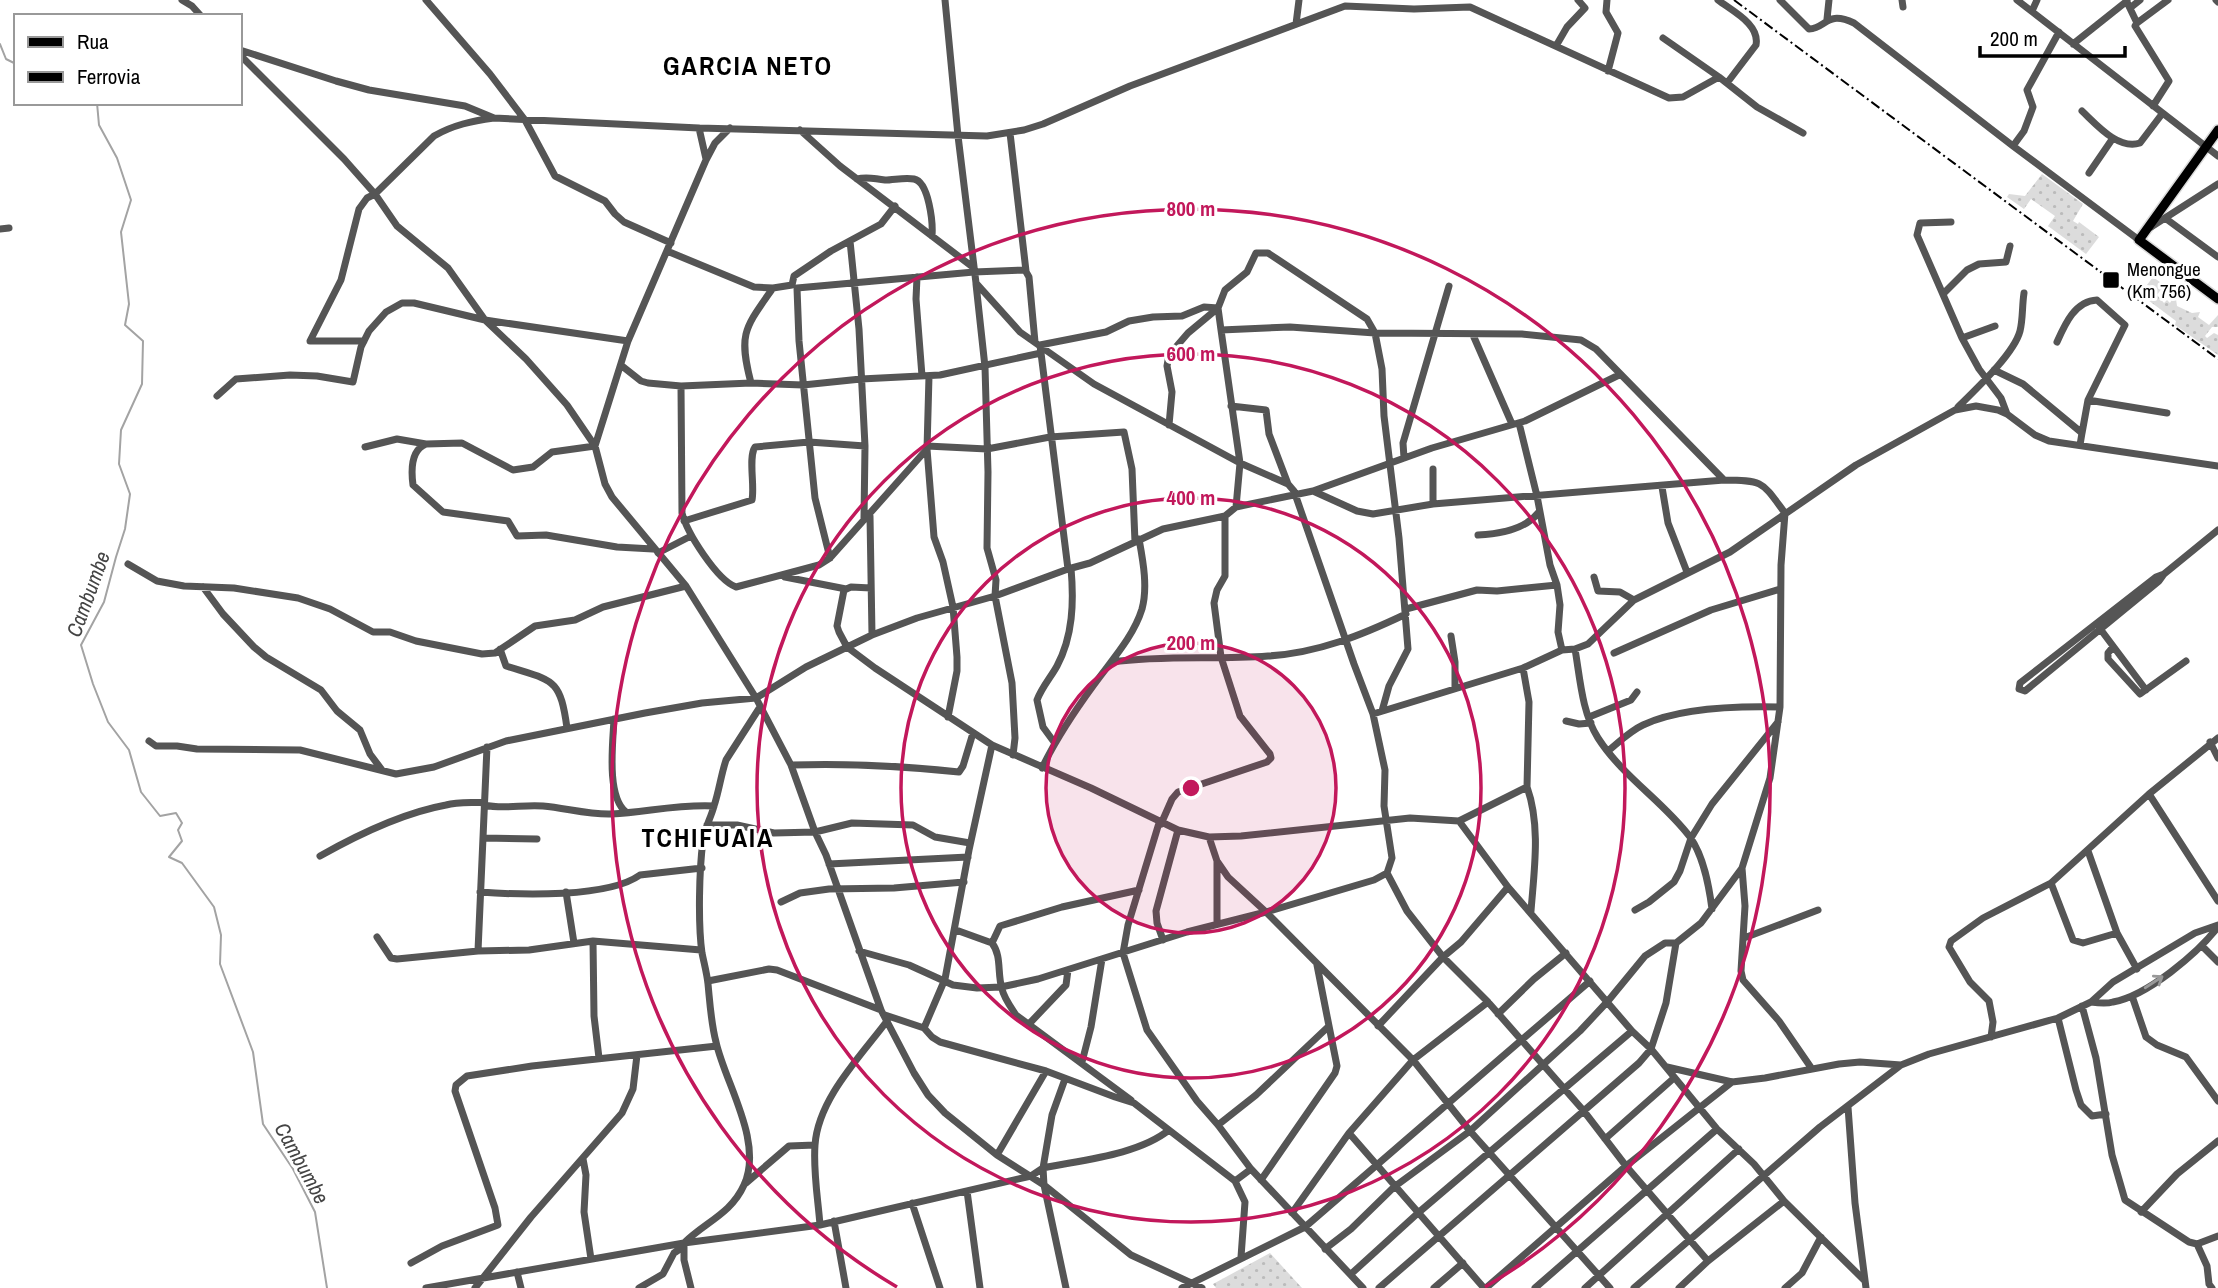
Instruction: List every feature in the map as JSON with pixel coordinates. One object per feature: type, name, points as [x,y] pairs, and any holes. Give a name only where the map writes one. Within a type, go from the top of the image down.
[{"type":"main road","points":[[2218,130],[2139,240],[2218,299]]},
{"type":"street","points":[[182,0],[192,3]]},
{"type":"street","points":[[426,0],[490,74],[525,120],[560,181],[605,201],[624,222],[669,247],[754,287],[854,283],[974,270],[1026,271]]},
{"type":"street","points":[[945,0],[985,367],[987,548],[996,580],[995,596],[1012,683],[1015,738],[1013,755]]},
{"type":"street","points":[[1296,24],[1299,0]]},
{"type":"street","points":[[1556,46],[1567,27],[1585,8],[1578,0]]},
{"type":"street","points":[[1607,0],[1606,12],[1618,33],[1608,71]]},
{"type":"street","points":[[1718,0],[1752,27],[1757,38],[1756,45],[1727,83]]},
{"type":"street","points":[[1780,0],[1809,29],[1815,29],[1827,19],[1854,23],[2139,240]]},
{"type":"street","points":[[1827,19],[1829,0]]},
{"type":"street","points":[[2017,0],[2218,156]]},
{"type":"street","points":[[2032,10],[2037,0]]},
{"type":"street","points":[[2073,44],[2128,3],[2140,0]]},
{"type":"street","points":[[2137,23],[2168,0]]},
{"type":"street","points":[[364,341],[310,341],[341,280],[359,209],[367,198],[375,194],[434,136],[445,129],[467,122],[495,118],[958,136],[1010,133],[1043,124],[1130,86],[1347,3],[1414,9],[1471,4],[1608,71],[1673,99],[1683,97],[1719,77]]},
{"type":"street","points":[[2128,3],[2137,23],[2135,26],[2169,81],[2153,106]]},
{"type":"street","points":[[2013,146],[2029,122],[2033,107],[2027,90],[2059,32]]},
{"type":"street","points":[[1663,38],[1757,107],[1803,133]]},
{"type":"street","points":[[242,54],[336,82],[465,106],[495,118]]},
{"type":"street","points":[[242,55],[344,159],[375,194],[397,226],[448,268],[485,320],[555,390],[595,446],[605,484],[612,497],[686,586],[756,698],[791,765],[884,1015],[928,1095],[945,1113],[997,1155],[1044,1185],[1131,1255],[1202,1288]]},
{"type":"street","points":[[2082,111],[2113,138],[2137,145],[2162,114]]},
{"type":"street","points":[[699,128],[706,160]]},
{"type":"street","points":[[595,446],[628,341],[706,160],[715,143],[731,128]]},
{"type":"street","points":[[799,130],[974,270]]},
{"type":"street","points":[[1010,133],[1072,607],[1069,637],[1056,668],[1037,700],[1043,727],[1054,742]]},
{"type":"street","points":[[2088,173],[2113,138]]},
{"type":"street","points":[[857,179],[869,176],[885,180],[914,179],[919,182],[924,188],[933,222],[932,236]]},
{"type":"street","points":[[2147,229],[2218,184]]},
{"type":"street","points":[[830,558],[815,498],[794,276],[831,251],[881,224],[895,206]]},
{"type":"street","points":[[2165,218],[2218,257]]},
{"type":"street","points":[[1951,222],[1920,223],[1917,232],[1962,338],[1986,379],[2003,401],[2007,414]]},
{"type":"street","points":[[850,241],[865,446],[872,635]]},
{"type":"street","points":[[1944,293],[1967,270],[1979,264],[2006,262],[2010,246]]},
{"type":"street","points":[[1169,425],[1172,401],[1167,366],[1169,355],[1188,333],[1218,307],[1225,290],[1247,272],[1256,253],[1264,251],[1367,319],[1375,333],[1382,369],[1384,416],[1406,612],[1407,652],[1389,686],[1382,710]]},
{"type":"street","points":[[917,277],[916,299],[926,376],[927,447],[934,537],[943,562],[953,607],[957,671],[948,717]]},
{"type":"street","points":[[976,283],[1006,319],[1039,347],[1094,384],[1240,463],[1288,484]]},
{"type":"street","points":[[1404,458],[1403,443],[1449,286]]},
{"type":"street","points":[[751,383],[744,355],[746,333],[774,288]]},
{"type":"street","points":[[1373,714],[1523,668],[1562,650],[1588,644],[1634,600],[1730,552],[1856,465],[1955,410],[1994,370],[2019,334],[2024,293]]},
{"type":"street","points":[[2057,342],[2070,315],[2092,299],[2098,300],[2124,323],[2125,327],[2088,400],[2080,445]]},
{"type":"street","points":[[217,396],[236,379],[290,375],[353,382],[364,341],[379,318],[402,303],[414,303],[485,320],[628,341]]},
{"type":"street","points":[[622,366],[641,381],[681,386],[751,383],[803,385],[926,376],[985,367],[1039,347],[1106,332],[1129,321],[1182,316],[1204,307],[1218,307]]},
{"type":"street","points":[[1218,307],[1240,463],[1236,507]]},
{"type":"street","points":[[1962,338],[1995,326]]},
{"type":"street","points":[[1221,330],[1290,327],[1436,335],[1522,334],[1581,340],[1596,349],[1724,481]]},
{"type":"street","points":[[1472,335],[1515,424],[1537,496],[1557,584],[1560,606],[1558,632],[1562,650]]},
{"type":"street","points":[[1994,370],[2023,384],[2082,433]]},
{"type":"street","points":[[149,741],[156,747],[300,750],[396,774],[434,767],[487,747],[567,728],[702,703],[756,698],[806,667],[872,635],[1090,563],[1163,529],[1225,516],[1236,507],[1313,491],[1390,462],[1515,424],[1619,375]]},
{"type":"street","points":[[681,386],[680,452],[684,521],[691,536],[726,582],[740,587],[819,565],[830,558],[927,447],[987,449],[1050,437],[1124,432],[1132,469],[1137,541],[1144,570],[1143,601],[1139,616],[1112,662],[1054,742],[1042,768]]},
{"type":"street","points":[[2088,400],[2167,413]]},
{"type":"street","points":[[859,951],[909,965],[960,986],[1001,987],[1266,912],[1374,880],[1387,873],[1392,858],[1384,806],[1384,758],[1373,714],[1296,494],[1288,484],[1269,434],[1266,410],[1231,406]]},
{"type":"street","points":[[1955,410],[1976,406],[2007,414],[2039,438],[2218,466]]},
{"type":"street","points":[[365,447],[397,439],[426,444],[462,443],[513,470],[533,467],[552,452],[595,446]]},
{"type":"street","points":[[684,521],[752,500],[752,452],[755,447],[809,442],[865,446]]},
{"type":"street","points":[[426,444],[418,447],[415,453],[413,485],[443,512],[508,521],[517,536],[547,536],[656,551],[691,536]]},
{"type":"street","points":[[1433,469],[1433,504]]},
{"type":"street","points":[[1313,491],[1365,514],[1433,504],[1748,480],[1763,484],[1785,513],[1780,589],[1779,721],[1770,778],[1742,868],[1713,909],[1693,930],[1676,943],[1665,943],[1645,956],[1580,1031],[1470,1131],[1394,1187],[1351,1229],[1325,1249]]},
{"type":"street","points":[[1662,487],[1668,523],[1687,572]]},
{"type":"street","points":[[1478,535],[1506,531],[1534,519],[1539,512]]},
{"type":"street","points":[[1225,516],[1225,576],[1217,590],[1214,603],[1221,657],[1240,716],[1271,758],[1267,762],[1178,792],[1172,799],[1160,823],[1123,953],[1147,1030],[1197,1101],[1251,1169],[1363,1288]]},
{"type":"street","points":[[2098,627],[2025,691],[2019,689],[2020,683],[2159,581],[2218,530]]},
{"type":"street","points":[[128,564],[157,581],[203,587],[234,587],[298,598],[330,609],[373,632],[390,632],[416,641],[482,654],[490,654],[500,649],[535,626],[575,620],[603,607],[686,586]]},
{"type":"street","points":[[781,576],[846,589],[871,587]]},
{"type":"street","points":[[1594,578],[1598,591],[1620,592],[1634,600]]},
{"type":"street","points":[[1112,662],[1270,656],[1346,642],[1406,612],[1477,590],[1497,591],[1557,584]]},
{"type":"street","points":[[203,587],[223,614],[254,647],[321,690],[337,711],[360,730],[370,754],[382,770]]},
{"type":"street","points":[[846,589],[837,626],[847,647],[906,690],[992,745],[1178,830],[1209,837],[1241,836],[1410,818],[1459,821],[1527,787]]},
{"type":"street","points":[[1614,653],[1711,610],[1780,589]]},
{"type":"street","points":[[2098,627],[2146,690],[2186,662]]},
{"type":"street","points":[[1451,636],[1455,688]]},
{"type":"street","points":[[500,649],[506,666],[556,686],[564,705],[567,728]]},
{"type":"street","points":[[1575,649],[1590,720],[1608,751],[1691,838],[1707,881],[1713,909]]},
{"type":"street","points":[[1523,668],[1529,702],[1527,787],[1536,840],[1531,911]]},
{"type":"street","points":[[1566,722],[1579,724],[1590,720],[1631,700],[1637,692]]},
{"type":"street","points":[[745,1184],[748,1166],[746,1134],[717,1046],[701,950],[702,868],[703,842],[726,760],[760,707]]},
{"type":"street","points":[[1608,751],[1643,725],[1663,718],[1741,707],[1780,707]]},
{"type":"street","points":[[614,719],[612,762],[615,790],[617,800],[626,812]]},
{"type":"street","points":[[1635,910],[1674,882],[1691,838],[1712,804],[1779,721]]},
{"type":"street","points":[[791,765],[882,766],[959,772],[973,733]]},
{"type":"street","points":[[1991,1037],[1993,1022],[1989,1001],[1970,982],[1954,957],[1949,947],[1951,941],[1983,918],[2051,883],[2149,794],[2214,740],[2218,758]]},
{"type":"street","points":[[924,1028],[945,979],[970,843],[992,745]]},
{"type":"street","points":[[478,951],[487,747]]},
{"type":"street","points":[[2149,794],[2218,901]]},
{"type":"street","points":[[320,856],[358,835],[445,805],[484,803],[504,808],[541,805],[581,813],[610,814],[661,807],[714,806]]},
{"type":"street","points":[[1459,821],[1508,887],[1632,1031],[1651,1049],[1697,1107],[1866,1284]]},
{"type":"street","points":[[708,825],[737,825],[774,833],[815,832],[852,823],[913,825],[935,837],[970,843]]},
{"type":"street","points":[[1163,940],[1156,911],[1178,830]]},
{"type":"street","points":[[1209,837],[1217,861],[1217,924]]},
{"type":"street","points":[[483,838],[537,839]]},
{"type":"street","points":[[2088,851],[2117,933],[2137,969]]},
{"type":"street","points":[[829,864],[968,857]]},
{"type":"street","points":[[1217,861],[1242,892],[1266,912],[1413,1060],[1470,1131],[1610,1288]]},
{"type":"street","points":[[480,892],[521,895],[607,889],[640,875],[702,868]]},
{"type":"street","points":[[1742,868],[1743,980],[1779,1021],[1812,1069]]},
{"type":"street","points":[[1387,873],[1407,911],[1443,957],[1522,1040],[1708,1261]]},
{"type":"street","points":[[781,902],[800,893],[964,882]]},
{"type":"street","points":[[2051,883],[2073,940],[2083,943],[2117,933]]},
{"type":"street","points":[[1378,1026],[1443,957],[1461,943],[1508,887]]},
{"type":"street","points":[[1139,890],[1062,907],[1000,926],[992,943],[999,960],[1001,987],[1011,1009],[1028,1025],[1082,1062],[1235,1181],[1244,1202],[1241,1257]]},
{"type":"street","points":[[566,892],[574,943]]},
{"type":"street","points":[[1744,938],[1818,910]]},
{"type":"street","points":[[2091,1002],[2110,1003],[2132,996],[2178,967],[2203,947],[2218,926]]},
{"type":"street","points":[[1634,1288],[1820,1128],[1900,1065],[2058,1018],[2091,1002],[2113,982],[2195,933],[2218,926]]},
{"type":"street","points":[[956,930],[992,943]]},
{"type":"street","points":[[377,937],[391,958],[397,959],[478,951],[529,950],[593,941],[701,950]]},
{"type":"street","points":[[593,941],[594,1016],[599,1058]]},
{"type":"street","points":[[1379,1288],[1640,1063],[1651,1049],[1670,990],[1676,943]]},
{"type":"street","points":[[2203,947],[2218,962]]},
{"type":"street","points":[[1498,1014],[1566,953]]},
{"type":"street","points":[[1082,1062],[1091,1027],[1102,959]]},
{"type":"street","points":[[1261,1180],[1335,1073],[1336,1066],[1317,964]]},
{"type":"street","points":[[708,981],[769,969],[777,970],[884,1015],[924,1028],[932,1037],[947,1044],[1046,1070],[1134,1103]]},
{"type":"street","points":[[1028,1025],[1066,985],[1068,970]]},
{"type":"street","points":[[1182,1288],[1305,1227],[1590,981]]},
{"type":"street","points":[[2132,996],[2150,1042],[2186,1057],[2218,1101]]},
{"type":"street","points":[[1292,1213],[1349,1133],[1413,1060],[1488,1002]]},
{"type":"street","points":[[2082,1006],[2096,1058],[2112,1155],[2122,1195],[2131,1206],[2189,1242],[2197,1244],[2218,1236]]},
{"type":"street","points":[[820,1225],[815,1145],[819,1120],[830,1098],[884,1015]]},
{"type":"street","points":[[2058,1018],[2081,1105],[2092,1116],[2106,1114]]},
{"type":"street","points":[[1218,1125],[1256,1095],[1329,1026]]},
{"type":"street","points":[[1351,1274],[1418,1213],[1632,1031]]},
{"type":"street","points":[[411,1263],[442,1246],[498,1225],[495,1208],[455,1091],[461,1080],[467,1076],[532,1066],[717,1046]]},
{"type":"street","points":[[475,1288],[531,1217],[622,1113],[631,1097],[637,1055]]},
{"type":"street","points":[[1666,1067],[1732,1082],[1860,1062],[1900,1065]]},
{"type":"street","points":[[997,1155],[1046,1070]]},
{"type":"street","points":[[1605,1139],[1674,1078]]},
{"type":"street","points":[[1065,1079],[1052,1115],[1043,1168],[1044,1185],[1066,1288]]},
{"type":"street","points":[[1349,1133],[1485,1288],[1626,1166],[1697,1107],[1732,1082]]},
{"type":"street","points":[[1847,1107],[1866,1284]]},
{"type":"street","points":[[1535,1288],[1717,1129]]},
{"type":"street","points":[[426,1288],[591,1259],[820,1225],[1031,1176],[1043,1168],[1154,1141],[1169,1130]]},
{"type":"street","points":[[2141,1212],[2177,1174],[2218,1141]]},
{"type":"street","points":[[639,1288],[663,1274],[674,1253],[697,1231],[723,1214],[745,1184],[789,1146],[815,1145]]},
{"type":"street","points":[[1585,1288],[1739,1149]]},
{"type":"street","points":[[583,1159],[586,1175],[584,1212],[591,1259]]},
{"type":"street","points":[[1235,1181],[1251,1169]]},
{"type":"street","points":[[967,1191],[981,1288]]},
{"type":"street","points":[[1679,1288],[1784,1200]]},
{"type":"street","points":[[912,1203],[940,1288]]},
{"type":"street","points":[[834,1221],[846,1288]]},
{"type":"street","points":[[1785,1288],[1802,1273],[1821,1237]]},
{"type":"street","points":[[2197,1244],[2207,1266],[2209,1286],[2212,1288]]},
{"type":"street","points":[[684,1245],[684,1260],[691,1288]]},
{"type":"street","points":[[1434,1288],[1462,1263]]},
{"type":"street","points":[[517,1272],[521,1288]]},
{"type":"shaded area","points":[[2042,174],[2083,204],[2073,221],[2078,224],[2079,222],[2099,237],[2086,254],[2048,226],[2055,216],[2031,199],[2024,209],[2007,197],[2009,194],[2025,196]]},
{"type":"shaded area","points":[[2153,277],[2164,285],[2157,295],[2164,303],[2167,300],[2170,303],[2173,298],[2163,290],[2166,287],[2180,296],[2176,299],[2177,306],[2192,313],[2200,312],[2198,317],[2209,325],[2218,315],[2218,327],[2212,327],[2205,336],[2207,338],[2214,333],[2218,335],[2218,355],[2175,325],[2176,321],[2140,294]]},
{"type":"shaded area","points":[[1270,1253],[1302,1288],[1216,1288],[1213,1284]]},
{"type":"waterway","name":"Cambumbe","points":[[0,44],[6,59],[14,63]]},
{"type":"waterway","name":"Cambumbe","points":[[97,105],[99,125],[117,158],[131,200],[121,232],[129,304],[125,325],[143,341],[142,384],[121,430],[119,464],[130,494],[125,529],[104,602],[81,645],[108,722],[129,750],[141,792],[160,816],[176,813],[182,823],[178,830],[182,841],[169,857],[182,863],[214,907],[221,935],[220,964],[253,1052],[263,1124],[293,1169],[315,1212],[327,1288]]},
{"type":"railway","points":[[1734,0],[2218,359]]},
{"type":"place","name":"Menongue (Km 756)","points":[[2111,280]]},
{"type":"district","name":"GARCIA NETO","points":[[748,65]]},
{"type":"district","name":"TCHIFUAIA","points":[[708,837]]}]
